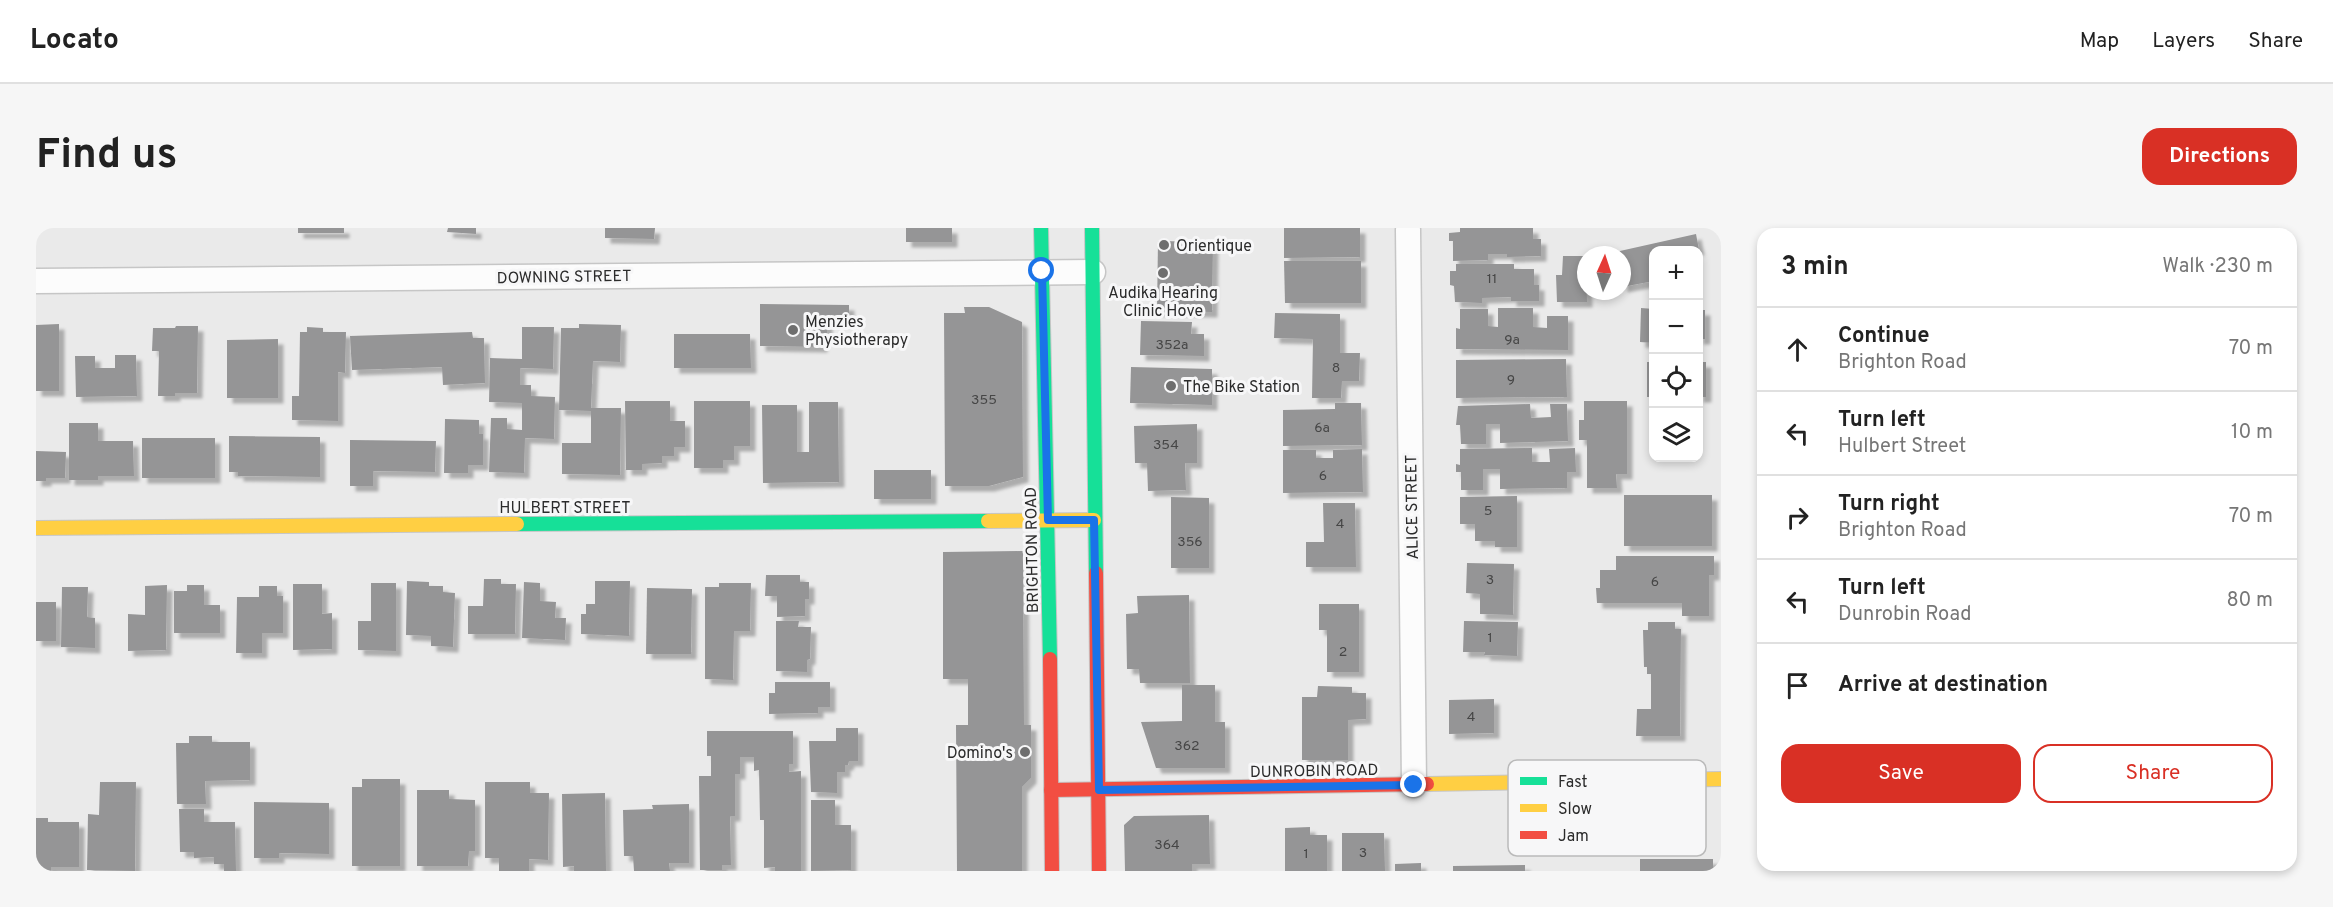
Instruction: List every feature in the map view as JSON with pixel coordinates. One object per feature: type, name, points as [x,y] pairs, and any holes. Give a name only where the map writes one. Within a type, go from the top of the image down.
[{"type":"street","name":"BRIGHTON ROAD","points":[[1041,228],[1048,520],[1052,871]]},
{"type":"street","points":[[1092,228],[1099,871]]},
{"type":"street","name":"ALICE STREET","points":[[1408,230],[1414,785]]},
{"type":"street","name":"DOWNING STREET","points":[[36,281],[1093,272]]},
{"type":"street","name":"HULBERT STREET","points":[[36,528],[1094,520]]},
{"type":"street","name":"DUNROBIN ROAD","points":[[1706,779],[1721,779]]},
{"type":"street","name":"DUNROBIN ROAD","points":[[1051,790],[1508,783]]},
{"type":"building","points":[[298,228],[344,228],[344,233],[298,233]]},
{"type":"building","points":[[448,228],[476,228],[476,234],[447,232]]},
{"type":"building","points":[[605,228],[655,228],[654,239],[605,238]]},
{"type":"building","points":[[906,228],[952,228],[952,242],[906,242]]},
{"type":"building","points":[[1284,228],[1360,228],[1360,257],[1284,258]]},
{"type":"building","points":[[1460,228],[1533,228],[1533,239],[1541,239],[1541,256],[1507,257],[1507,254],[1488,254],[1488,260],[1453,261],[1453,241],[1449,241],[1449,233],[1460,232]]},
{"type":"building","points":[[1696,234],[1698,246],[1649,246],[1649,282],[1631,285],[1631,249]]},
{"type":"building","points":[[1158,241],[1213,242],[1212,312],[1157,311]]},
{"type":"building","points":[[1563,256],[1577,256],[1577,300],[1587,300],[1587,302],[1557,302],[1556,275],[1562,275]]},
{"type":"building","points":[[1284,261],[1361,261],[1361,303],[1285,303]]},
{"type":"building","points":[[1456,264],[1514,264],[1514,269],[1534,269],[1534,285],[1539,285],[1539,301],[1511,301],[1511,297],[1482,298],[1482,303],[1455,302],[1454,286],[1450,285],[1450,271],[1456,271]]},
{"type":"building","name":"Menzies Physiotherapy","points":[[760,304],[849,305],[849,322],[827,322],[827,337],[822,338],[822,347],[760,346]]},
{"type":"building","points":[[964,307],[989,307],[1022,322],[1023,477],[989,486],[945,486],[944,313],[965,313]]},
{"type":"building","points":[[1498,308],[1533,308],[1533,327],[1547,328],[1547,316],[1568,316],[1568,350],[1456,349],[1456,328],[1460,329],[1460,309],[1488,309],[1488,326],[1498,327]]},
{"type":"building","points":[[1641,308],[1649,309],[1649,343],[1640,342]]},
{"type":"building","points":[[1703,310],[1705,310],[1705,339],[1703,339]]},
{"type":"building","points":[[1275,313],[1340,314],[1340,353],[1360,353],[1359,381],[1342,381],[1341,398],[1312,398],[1313,339],[1274,338]]},
{"type":"building","points":[[1141,321],[1192,322],[1191,334],[1204,334],[1204,356],[1140,355]]},
{"type":"building","points":[[59,324],[59,391],[36,391],[36,325]]},
{"type":"building","points":[[579,324],[621,325],[620,362],[593,361],[591,408],[621,408],[620,475],[562,474],[562,443],[591,443],[591,411],[559,410],[561,328],[579,328]]},
{"type":"building","points":[[176,326],[198,326],[197,393],[158,396],[159,351],[152,351],[153,328],[175,328]]},
{"type":"building","points":[[307,327],[323,328],[323,332],[346,332],[345,373],[338,372],[338,421],[292,420],[292,396],[299,396],[300,332],[307,332]]},
{"type":"building","points":[[522,327],[554,327],[553,369],[520,368],[520,385],[531,385],[531,396],[555,397],[554,439],[525,438],[524,473],[489,472],[491,418],[507,418],[507,429],[522,430],[522,403],[489,402],[490,358],[522,359]]},
{"type":"building","points":[[472,332],[473,338],[484,338],[485,383],[443,385],[442,367],[352,370],[350,336]]},
{"type":"building","points":[[674,334],[750,334],[751,368],[674,368]]},
{"type":"building","points":[[278,339],[278,398],[227,398],[227,340]]},
{"type":"building","points":[[115,355],[136,355],[137,396],[76,397],[75,356],[95,356],[95,368],[115,368]]},
{"type":"building","points":[[1566,359],[1567,397],[1456,398],[1456,360]]},
{"type":"building","points":[[1647,362],[1649,362],[1649,397],[1647,397]]},
{"type":"building","points":[[1703,362],[1706,362],[1706,397],[1703,397]]},
{"type":"building","name":"The Bike Station","points":[[1131,367],[1212,369],[1212,405],[1130,403]]},
{"type":"building","points":[[625,401],[670,401],[670,421],[685,421],[685,447],[674,447],[674,456],[662,456],[662,463],[642,464],[642,470],[626,470]]},
{"type":"building","points":[[694,401],[750,401],[750,446],[734,446],[734,460],[723,460],[723,468],[694,468]]},
{"type":"building","points":[[1584,401],[1627,401],[1627,474],[1616,474],[1617,488],[1587,488],[1587,440],[1579,440],[1579,420],[1584,420]]},
{"type":"building","points":[[809,402],[838,402],[839,482],[763,483],[762,405],[797,405],[797,452],[809,452]]},
{"type":"building","points":[[1335,403],[1361,403],[1362,445],[1283,446],[1283,410],[1335,409]]},
{"type":"building","points":[[1530,404],[1531,418],[1551,417],[1550,404],[1567,404],[1568,441],[1500,443],[1500,424],[1486,424],[1486,444],[1461,444],[1460,425],[1456,425],[1458,406]]},
{"type":"building","points":[[445,419],[479,420],[479,434],[483,434],[483,465],[468,465],[468,473],[444,473]]},
{"type":"building","points":[[69,423],[98,423],[98,441],[133,441],[134,476],[98,476],[98,480],[69,480]]},
{"type":"building","points":[[1197,424],[1197,463],[1185,463],[1186,490],[1148,491],[1147,463],[1135,463],[1134,426]]},
{"type":"building","points":[[229,436],[320,437],[320,477],[238,476],[238,472],[229,472]]},
{"type":"building","points":[[142,438],[215,438],[215,478],[142,478]]},
{"type":"building","points":[[350,440],[436,441],[435,472],[373,471],[373,486],[350,486]]},
{"type":"building","points":[[1532,448],[1532,462],[1550,462],[1549,449],[1575,448],[1576,472],[1567,472],[1567,488],[1500,489],[1500,469],[1483,469],[1483,490],[1461,490],[1461,472],[1456,472],[1456,464],[1460,465],[1460,449]]},
{"type":"building","points":[[1362,449],[1363,492],[1283,493],[1283,450],[1316,450],[1316,458],[1333,458],[1333,450]]},
{"type":"building","points":[[36,451],[66,452],[65,478],[46,478],[46,481],[36,481]]},
{"type":"building","points":[[874,470],[931,470],[931,499],[874,499]]},
{"type":"building","points":[[1624,495],[1712,495],[1712,546],[1624,546]]},
{"type":"building","points":[[1517,496],[1517,547],[1495,547],[1495,541],[1475,541],[1475,524],[1460,524],[1460,497]]},
{"type":"building","points":[[1171,497],[1209,498],[1209,568],[1171,568]]},
{"type":"building","points":[[1323,503],[1355,503],[1356,567],[1306,567],[1306,542],[1324,542]]},
{"type":"building","points":[[1023,551],[1024,725],[1031,725],[1031,778],[1022,787],[1022,871],[957,871],[956,725],[968,725],[968,679],[943,679],[943,552]]},
{"type":"building","points":[[1616,556],[1714,556],[1714,575],[1709,575],[1709,616],[1682,616],[1682,603],[1597,603],[1596,588],[1600,588],[1600,570],[1616,570]]},
{"type":"building","points":[[1467,563],[1514,564],[1513,615],[1480,614],[1480,594],[1466,593]]},
{"type":"building","points":[[766,575],[800,575],[800,582],[809,582],[809,599],[805,599],[805,616],[777,617],[777,596],[765,596]]},
{"type":"building","points":[[484,579],[501,579],[501,584],[516,584],[515,634],[468,634],[468,606],[483,606]]},
{"type":"building","points":[[407,581],[429,582],[429,586],[443,586],[443,592],[455,593],[453,647],[431,646],[431,636],[406,635]]},
{"type":"building","points":[[595,581],[630,581],[629,636],[581,634],[581,614],[586,614],[586,604],[595,604]]},
{"type":"building","points":[[524,582],[540,583],[540,601],[556,602],[555,618],[566,618],[565,640],[522,638]]},
{"type":"building","points":[[371,583],[396,583],[396,651],[358,650],[358,621],[371,621]]},
{"type":"building","points":[[719,583],[751,583],[750,631],[734,631],[733,680],[705,679],[705,587],[719,587]]},
{"type":"building","points":[[293,584],[322,584],[322,614],[332,613],[332,649],[293,650]]},
{"type":"building","points":[[167,585],[166,650],[128,651],[128,614],[145,615],[145,586]]},
{"type":"building","points":[[187,585],[204,585],[204,605],[220,605],[220,633],[174,633],[174,591],[187,591]]},
{"type":"building","points":[[259,586],[277,586],[277,596],[283,596],[283,633],[262,633],[262,653],[236,653],[237,597],[259,597]]},
{"type":"building","points":[[62,587],[88,587],[87,617],[95,618],[95,648],[61,647]]},
{"type":"building","points":[[647,588],[692,589],[691,654],[646,654]]},
{"type":"building","points":[[1189,595],[1190,683],[1140,683],[1139,669],[1127,669],[1126,614],[1138,613],[1137,596]]},
{"type":"building","points":[[36,602],[56,602],[56,641],[36,641]]},
{"type":"building","points":[[1319,604],[1359,604],[1359,672],[1327,672],[1327,630],[1319,630]]},
{"type":"building","points":[[776,621],[799,621],[798,627],[811,627],[810,659],[807,660],[807,672],[776,671]]},
{"type":"building","points":[[1464,621],[1518,622],[1517,656],[1463,652]]},
{"type":"building","points":[[1648,622],[1675,622],[1675,629],[1681,629],[1680,736],[1636,736],[1637,709],[1651,709],[1651,674],[1647,674],[1647,667],[1644,667],[1643,630],[1648,630]]},
{"type":"building","points":[[775,682],[830,682],[830,707],[818,707],[818,713],[769,714],[769,693],[775,693]]},
{"type":"building","points":[[1182,685],[1215,685],[1215,722],[1225,722],[1225,768],[1156,768],[1141,722],[1182,721]]},
{"type":"building","points":[[1318,686],[1352,687],[1352,693],[1366,693],[1366,719],[1348,720],[1348,760],[1302,760],[1302,697],[1317,697]]},
{"type":"building","points":[[1494,699],[1494,733],[1449,734],[1449,700]]},
{"type":"building","points":[[836,728],[858,728],[858,761],[849,761],[848,765],[845,765],[845,772],[837,772],[837,793],[811,792],[809,741],[836,741]]},
{"type":"building","points":[[707,731],[793,731],[793,764],[789,764],[789,772],[801,771],[801,871],[775,871],[775,867],[764,868],[764,820],[760,820],[759,770],[754,771],[754,757],[740,757],[740,774],[735,774],[735,816],[730,816],[731,865],[722,865],[722,870],[700,870],[699,776],[711,776],[711,756],[707,756]]},
{"type":"building","points":[[189,736],[212,736],[212,742],[250,742],[250,780],[205,781],[206,804],[177,804],[176,743],[189,743]]},
{"type":"building","points":[[362,779],[400,779],[400,866],[352,866],[352,787],[362,787]]},
{"type":"building","points":[[100,782],[136,782],[135,871],[87,870],[88,814],[99,815]]},
{"type":"building","points":[[485,782],[530,782],[530,793],[549,793],[548,860],[529,859],[529,871],[499,871],[499,858],[485,858]]},
{"type":"building","points":[[417,790],[449,790],[449,799],[475,800],[475,851],[469,851],[468,866],[417,866]]},
{"type":"building","points":[[605,793],[606,871],[574,871],[574,866],[563,867],[562,794]]},
{"type":"building","points":[[811,800],[835,800],[835,825],[851,825],[851,870],[811,871]]},
{"type":"building","points":[[254,802],[329,803],[329,854],[279,853],[279,858],[254,858]]},
{"type":"building","points":[[689,804],[689,863],[669,863],[670,871],[634,871],[633,856],[624,856],[623,810],[653,809],[652,805]]},
{"type":"building","points":[[179,809],[204,809],[204,822],[235,822],[236,871],[224,871],[224,864],[214,864],[214,857],[194,858],[194,852],[180,852]]},
{"type":"building","points":[[1209,815],[1210,864],[1192,864],[1192,871],[1125,871],[1124,825],[1134,816]]},
{"type":"building","points":[[36,818],[48,818],[48,822],[79,822],[79,867],[51,867],[51,871],[36,871]]},
{"type":"building","points":[[1310,827],[1310,835],[1327,835],[1327,871],[1285,871],[1285,828]]},
{"type":"building","points":[[1342,833],[1384,833],[1385,871],[1342,871]]},
{"type":"building","points":[[1640,859],[1713,859],[1713,871],[1640,871]]},
{"type":"building","points":[[1421,863],[1421,871],[1395,871],[1395,864]]},
{"type":"building","points":[[1525,865],[1525,871],[1453,871],[1453,866]]},
{"type":"traffic: fast","points":[[1041,228],[1050,659]]},
{"type":"traffic: fast","points":[[1092,228],[1096,573]]},
{"type":"traffic: fast","points":[[517,524],[988,521]]},
{"type":"traffic: slow","points":[[988,521],[1094,520]]},
{"type":"traffic: slow","points":[[36,528],[517,524]]},
{"type":"traffic: slow","points":[[1706,779],[1721,779]]},
{"type":"traffic: slow","points":[[1427,784],[1508,783]]},
{"type":"traffic: jam","points":[[1096,573],[1099,871]]},
{"type":"traffic: jam","points":[[1050,659],[1052,871]]},
{"type":"traffic: jam","points":[[1051,790],[1427,784]]},
{"type":"place","name":"Orientique","points":[[1164,245]]},
{"type":"place","name":"Audika Hearing Clinic Hove","points":[[1163,273]]},
{"type":"place","name":"Menzies Physiotherapy","points":[[793,330]]},
{"type":"place","name":"The Bike Station","points":[[1171,386]]},
{"type":"place","name":"Domino's","points":[[1025,752]]},
{"type":"route","points":[[1042,271],[1048,520],[1094,520],[1099,790],[1414,785]]}]
